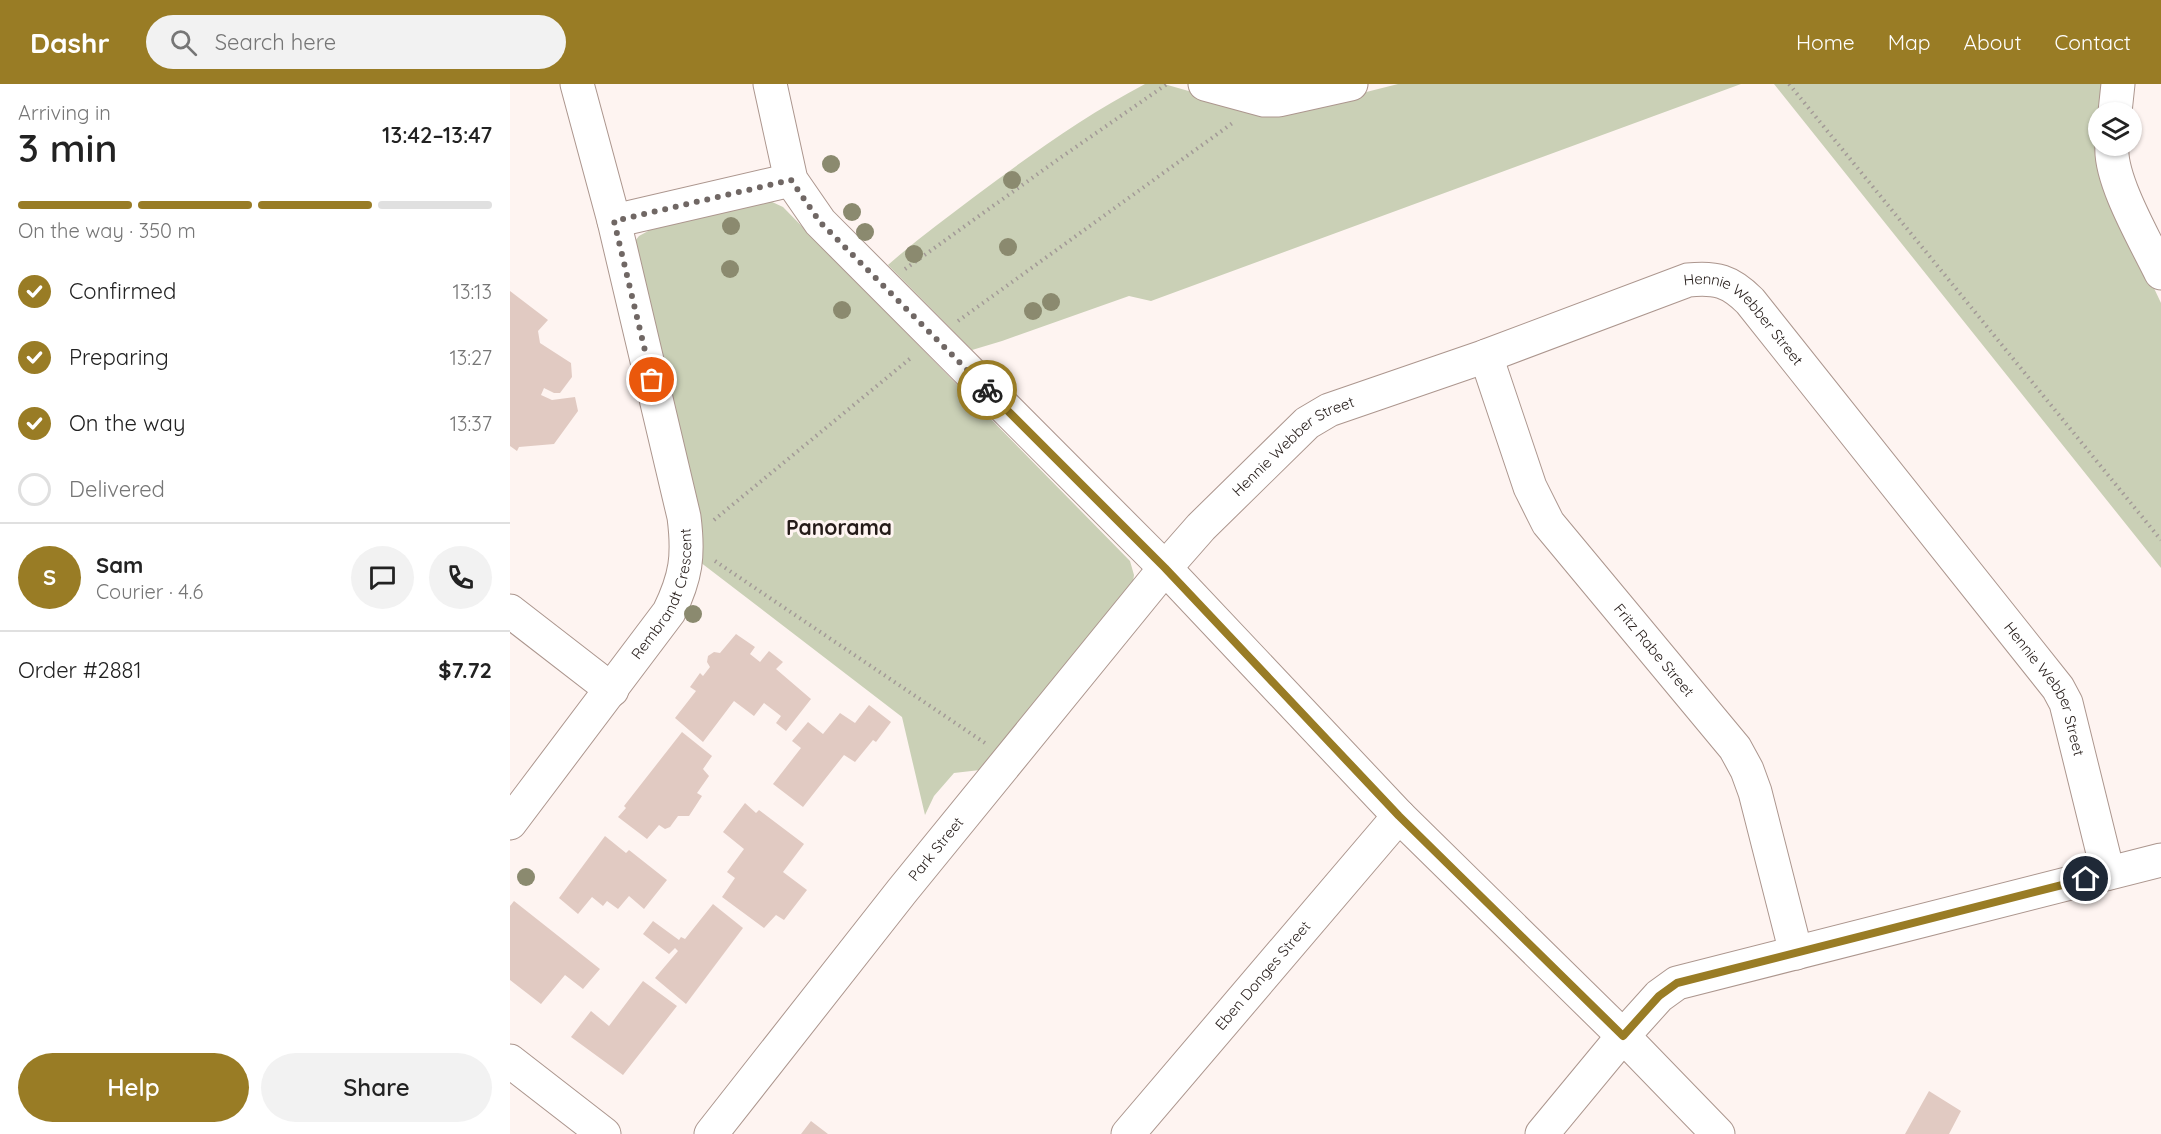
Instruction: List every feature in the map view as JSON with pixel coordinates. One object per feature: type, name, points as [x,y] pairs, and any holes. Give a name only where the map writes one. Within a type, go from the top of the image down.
[{"type":"street","name":"Rembrandt Crescent","points":[[510,823],[669,612],[681,588],[686,569],[688,542],[684,517],[614,221],[578,84]]},
{"type":"street","points":[[770,84],[791,180],[820,222],[1165,568],[1399,816],[1623,1036],[1718,1134]]},
{"type":"street","points":[[1205,84],[1264,100],[1295,99],[1351,84]]},
{"type":"street","points":[[2116,102],[2118,84]]},
{"type":"street","points":[[2112,156],[2118,181],[2161,273]]},
{"type":"street","points":[[614,221],[791,180]]},
{"type":"street","name":"Hennie Webber Street","points":[[1165,568],[1202,527],[1307,423],[1329,410],[1486,356],[1688,280],[1706,278],[1722,281],[1737,289],[1750,302],[2058,688],[2066,703],[2108,873]]},
{"type":"street","name":"Fritz Rabe Street","points":[[1486,356],[1530,487],[1548,523],[1735,748],[1747,770],[1755,792],[1796,953]]},
{"type":"street","name":"Park Street","points":[[711,1134],[902,891],[1165,568]]},
{"type":"street","points":[[510,610],[612,690]]},
{"type":"street","name":"Eben Donges Street","points":[[1128,1134],[1399,816]]},
{"type":"street","points":[[1542,1134],[1623,1036],[1659,996],[1677,983],[2161,860]]},
{"type":"street","points":[[510,1061],[570,1124],[604,1134]]},
{"type":"path","points":[[883,285],[1167,84]]},
{"type":"path","points":[[1789,84],[2161,540]]},
{"type":"path","points":[[1009,760],[688,542],[935,338],[1264,100]]},
{"type":"green space","points":[[1145,84],[1164,84],[1266,113],[1287,112],[1398,84],[1741,84],[1151,301],[1129,296],[972,350],[888,265],[941,222],[1036,152],[1100,109]]},
{"type":"green space","points":[[1774,84],[2105,84],[2103,102],[2088,102],[2088,156],[2098,156],[2110,195],[2161,303],[2161,568]]},
{"type":"green space","points":[[770,201],[783,207],[1130,561],[1134,575],[1133,582],[980,770],[954,773],[934,796],[925,815],[902,717],[700,562],[635,241],[650,230]]},
{"type":"building","points":[[510,291],[548,320],[538,331],[540,343],[571,363],[572,377],[560,393],[544,388],[541,395],[552,400],[575,397],[578,411],[554,444],[519,447],[517,451],[510,446]]},
{"type":"building","points":[[736,634],[755,647],[750,654],[760,662],[769,651],[783,662],[776,669],[811,699],[786,731],[776,723],[781,716],[764,703],[754,716],[734,701],[703,742],[675,718],[696,691],[690,687],[700,673],[703,676],[710,667],[707,662],[708,656],[714,652],[720,653]]},
{"type":"building","points":[[869,705],[891,722],[876,742],[873,740],[855,762],[844,755],[803,807],[773,784],[801,748],[792,741],[808,722],[823,734],[840,713],[855,723]]},
{"type":"building","points":[[682,732],[712,756],[703,769],[709,776],[697,793],[702,796],[689,816],[678,816],[670,827],[665,829],[659,825],[647,839],[618,817],[626,808],[624,806]]},
{"type":"building","points":[[745,803],[756,813],[759,810],[804,844],[783,872],[807,890],[784,920],[776,915],[764,928],[722,897],[735,878],[727,872],[744,849],[723,832]]},
{"type":"building","points":[[605,836],[626,853],[629,850],[667,880],[644,909],[629,896],[618,909],[607,901],[603,906],[592,897],[578,914],[559,898]]},
{"type":"building","points":[[514,901],[600,969],[583,989],[565,975],[541,1004],[510,980],[510,906]]},
{"type":"building","points":[[713,904],[743,928],[686,1004],[655,978],[678,951],[675,948],[669,954],[643,934],[653,921],[679,940],[681,937],[685,939]]},
{"type":"building","points":[[643,981],[677,1006],[623,1075],[571,1037],[591,1011],[609,1026]]},
{"type":"building","points":[[1929,1091],[1961,1111],[1949,1134],[1905,1134]]},
{"type":"building","points":[[811,1121],[828,1134],[801,1134]]},
{"type":"way so far","points":[[652,380],[614,221],[791,180],[820,222],[987,390]]},
{"type":"district","name":"Panorama","points":[[839,528]]},
{"type":"route","points":[[987,390],[1165,568],[1399,816],[1623,1036],[1659,996],[1677,983],[2086,879]]}]
